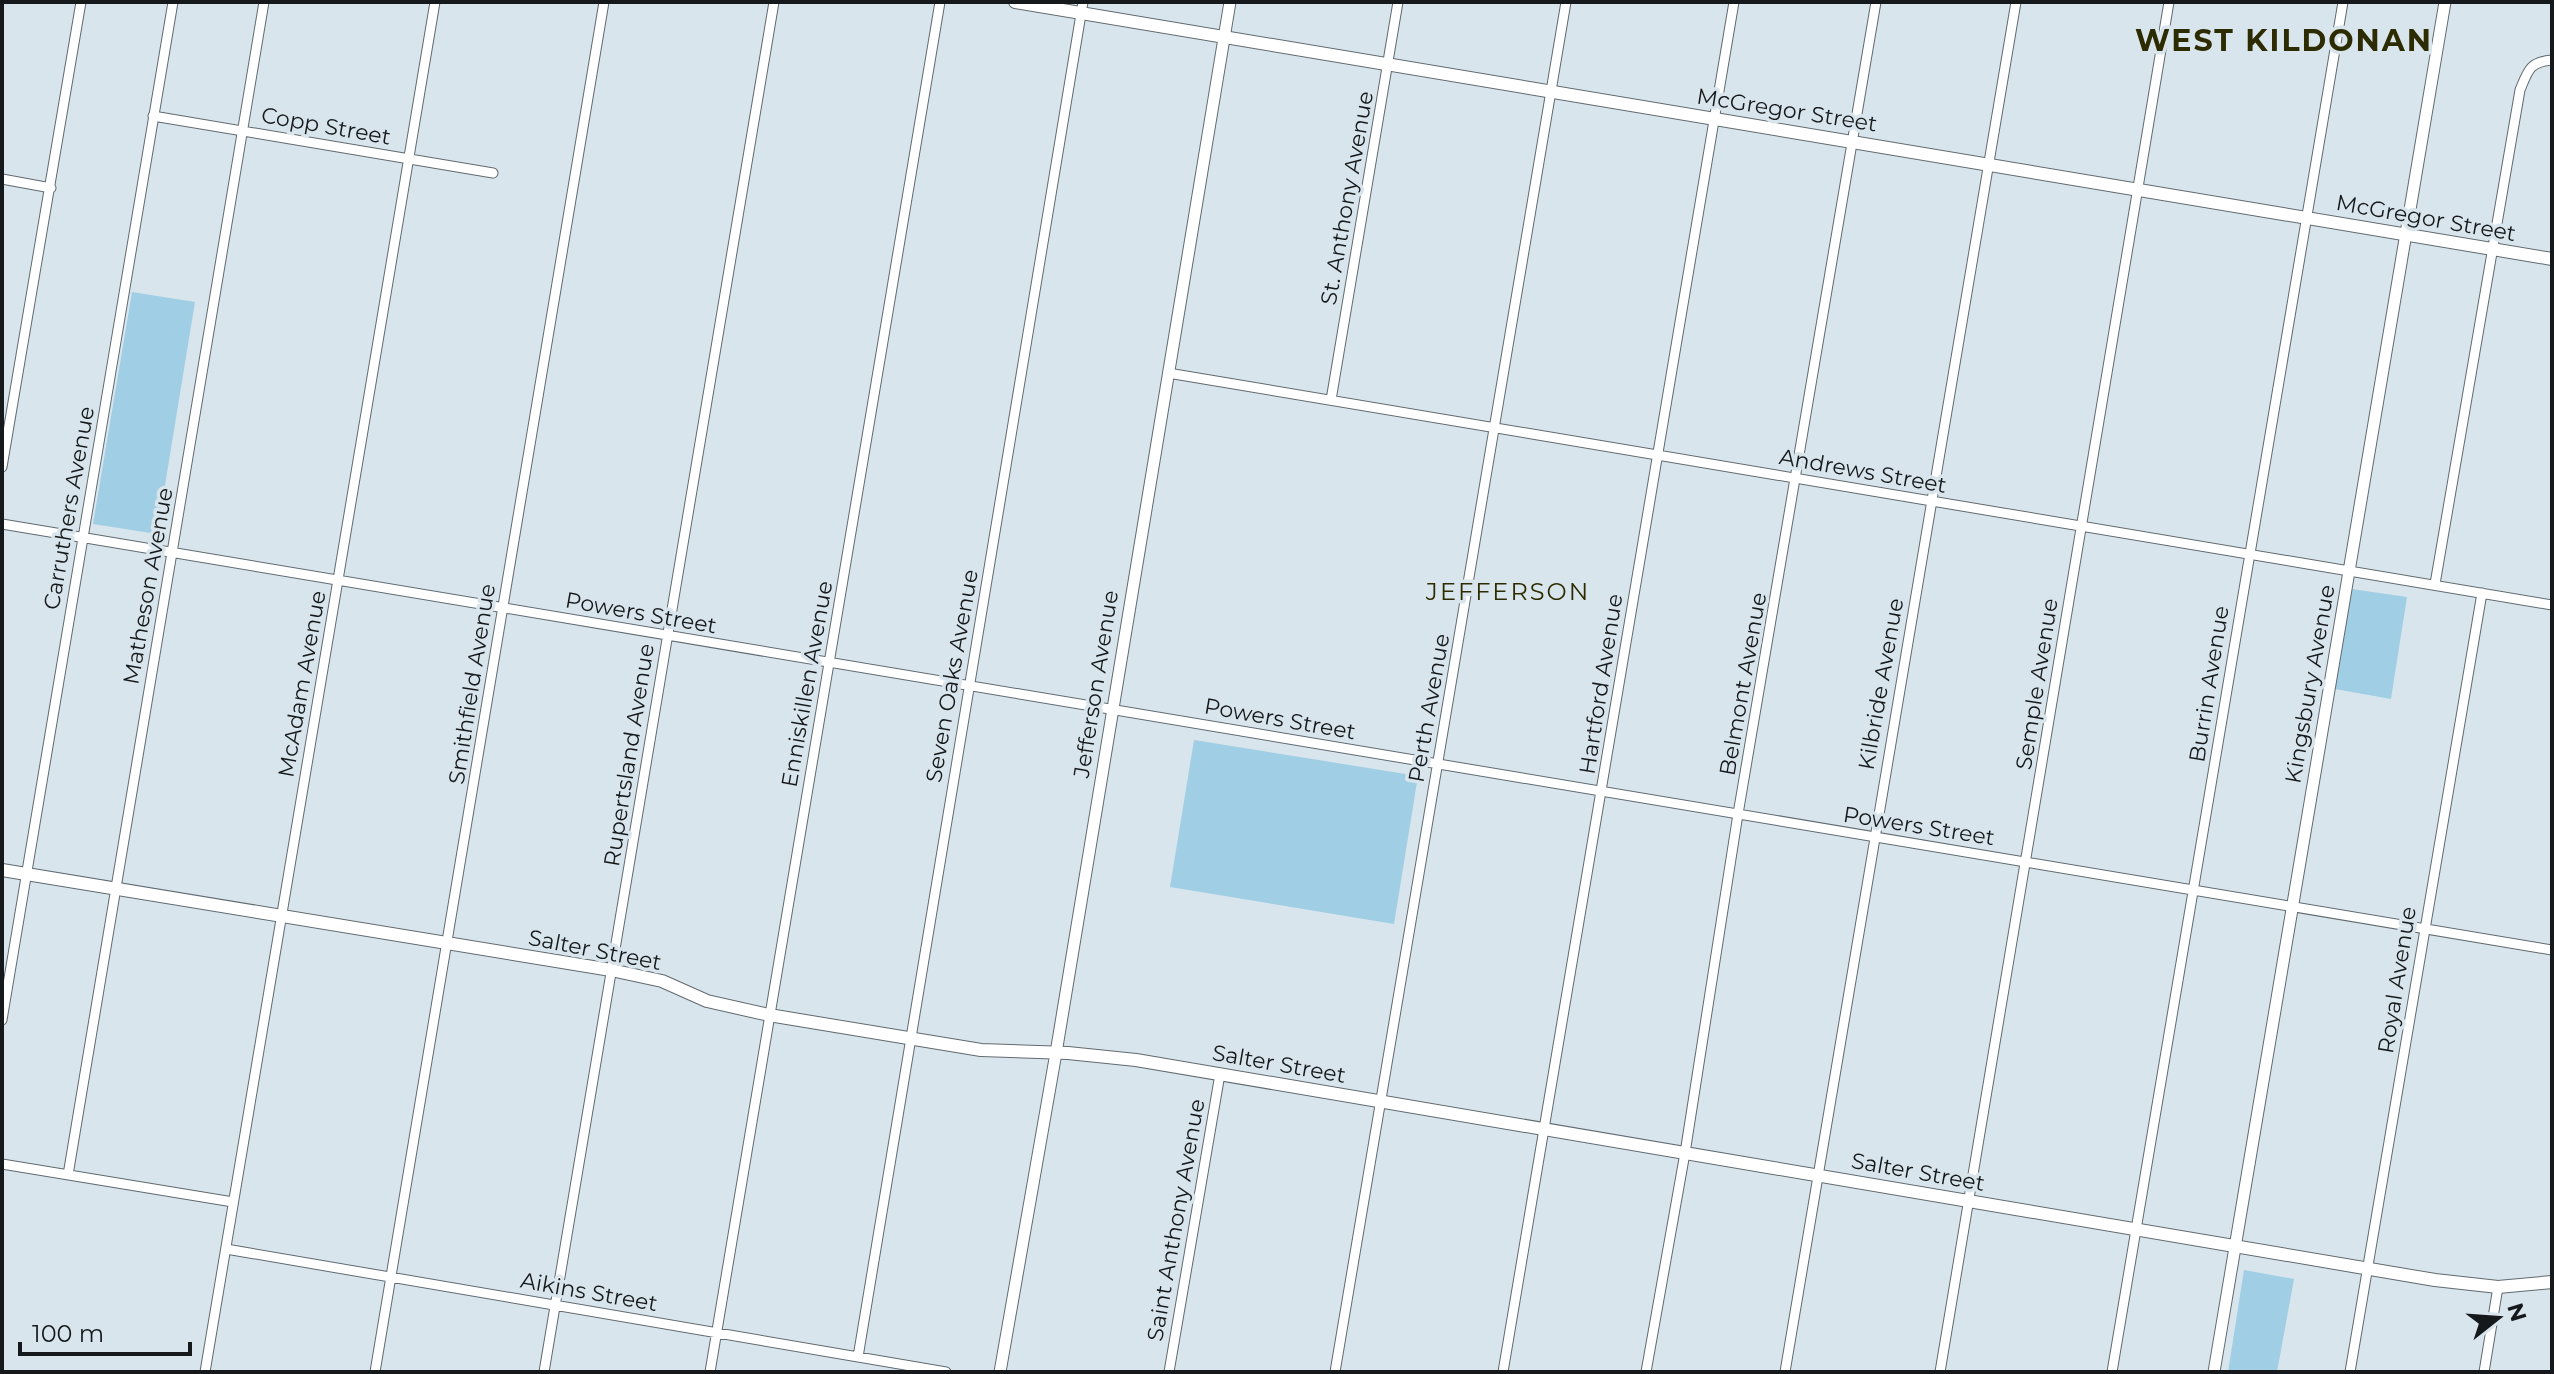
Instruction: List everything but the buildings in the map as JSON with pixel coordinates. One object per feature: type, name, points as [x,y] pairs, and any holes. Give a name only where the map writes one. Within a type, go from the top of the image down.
[{"type":"main road","name":"McGregor Street","points":[[1015,2],[1082,8],[1223,38],[2552,259]]},
{"type":"main road","name":"Salter Street","points":[[2,870],[611,970],[662,981],[707,1001],[769,1015],[981,1050],[1136,1060],[2435,1280],[2498,1287],[2552,1282]]},
{"type":"street","points":[[2,467],[81,2]]},
{"type":"street","name":"Carruthers Avenue","points":[[2,1020],[173,2]]},
{"type":"street","name":"Matheson Avenue","points":[[68,1175],[264,2]]},
{"type":"street","name":"McAdam Avenue","points":[[205,1372],[435,2]]},
{"type":"street","name":"Smithfield Avenue","points":[[375,1372],[604,2]]},
{"type":"street","name":"Rupertsland Avenue","points":[[544,1372],[774,2]]},
{"type":"street","name":"Enniskillen Avenue","points":[[710,1372],[940,2]]},
{"type":"street","name":"Jefferson Avenue","points":[[1000,1372],[1056,1053],[1230,2]]},
{"type":"street","name":"St. Anthony Avenue","points":[[1331,400],[1398,2]]},
{"type":"street","name":"Perth Avenue","points":[[1335,1372],[1566,2]]},
{"type":"street","name":"Hartford Avenue","points":[[1503,1372],[1734,2]]},
{"type":"street","name":"Belmont Avenue","points":[[1646,1372],[1876,2]]},
{"type":"street","name":"Kilbride Avenue","points":[[1785,1372],[2016,2]]},
{"type":"street","name":"Semple Avenue","points":[[1940,1372],[2169,2]]},
{"type":"street","name":"Burrin Avenue","points":[[2112,1372],[2343,2]]},
{"type":"street","name":"Kingsbury Avenue","points":[[2214,1372],[2445,2]]},
{"type":"street","name":"Seven Oaks Avenue","points":[[858,1357],[1082,8]]},
{"type":"street","points":[[2435,584],[2520,90],[2529,69],[2539,61],[2552,60]]},
{"type":"street","name":"Copp Street","points":[[153,116],[493,173]]},
{"type":"street","points":[[2,179],[51,188]]},
{"type":"street","name":"Andrews Street","points":[[1168,373],[2552,605]]},
{"type":"street","name":"Powers Street","points":[[2,524],[2552,950]]},
{"type":"street","name":"Royal Avenue","points":[[2350,1372],[2482,593]]},
{"type":"street","name":"Saint Anthony Avenue","points":[[1169,1372],[1220,1074]]},
{"type":"street","points":[[2,1164],[233,1202]]},
{"type":"street","name":"Aikins Street","points":[[226,1249],[946,1372]]},
{"type":"street","points":[[2484,1372],[2498,1287]]},
{"type":"shaded area","points":[[132,292],[195,302],[157,534],[93,524]]},
{"type":"shaded area","points":[[2352,589],[2407,597],[2391,699],[2335,689]]},
{"type":"shaded area","points":[[1194,740],[1418,776],[1394,924],[1170,887]]},
{"type":"shaded area","points":[[2244,1270],[2294,1279],[2277,1372],[2228,1372]]},
{"type":"district","name":"WEST KILDONAN","points":[[2284,40]]},
{"type":"district","name":"JEFFERSON","points":[[1508,591]]}]
